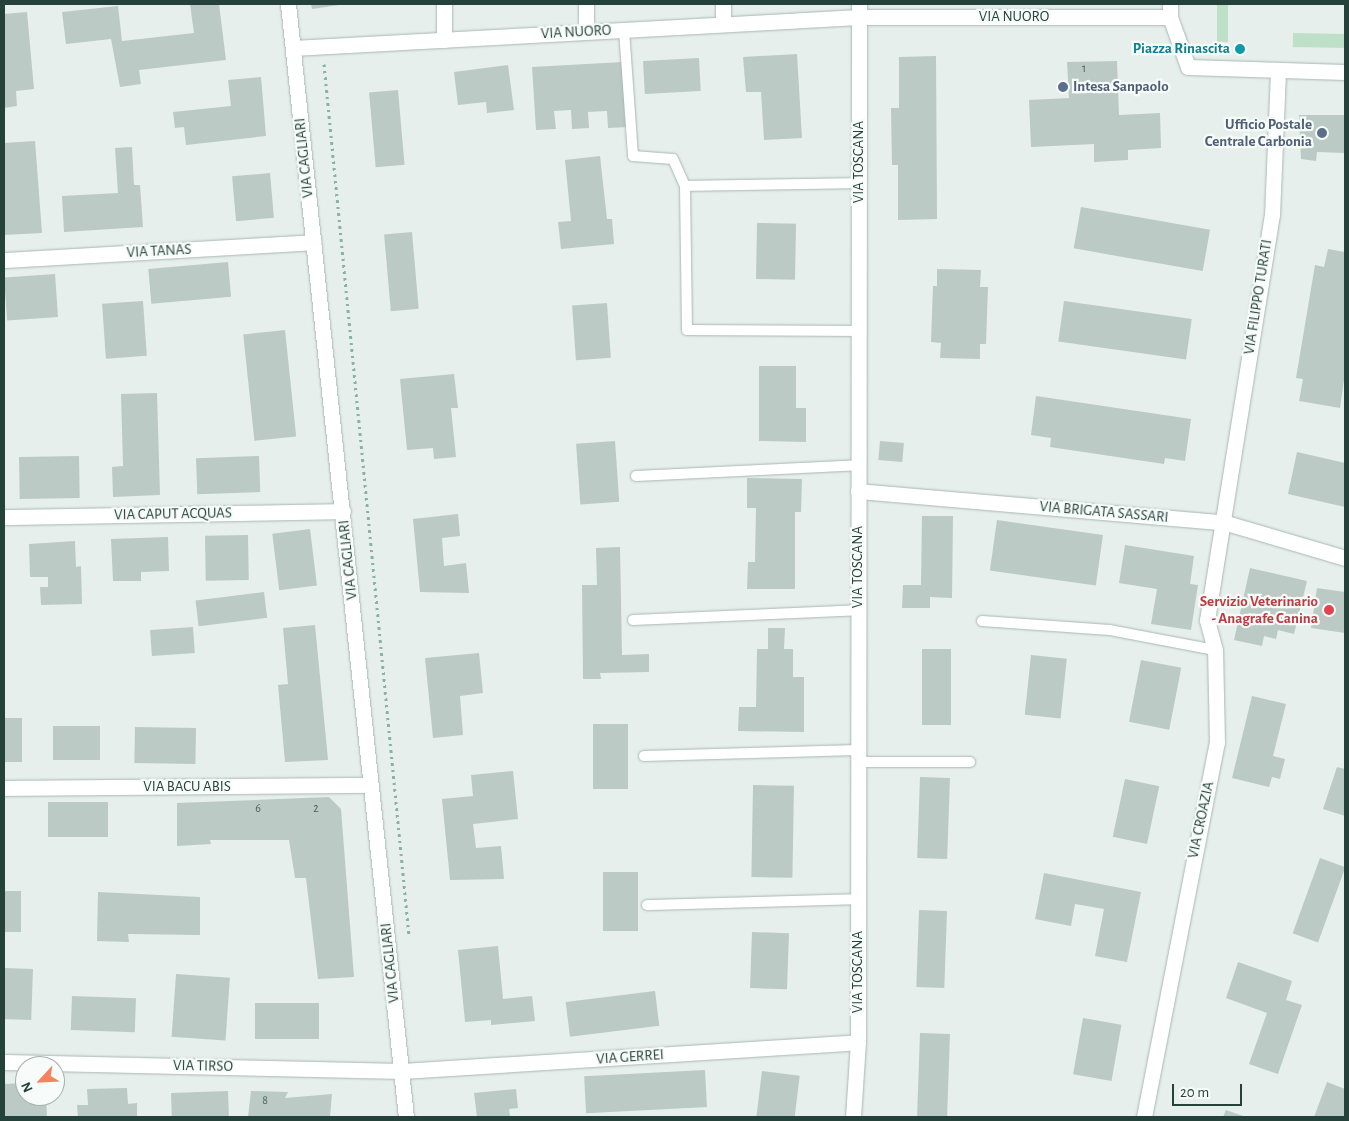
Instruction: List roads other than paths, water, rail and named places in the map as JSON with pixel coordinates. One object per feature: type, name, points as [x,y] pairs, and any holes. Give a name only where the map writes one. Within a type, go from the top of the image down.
[{"type":"street","name":"VIA CAGLIARI","points":[[288,4],[406,1117]]},
{"type":"street","points":[[444,4],[444,40]]},
{"type":"street","points":[[586,4],[586,31]]},
{"type":"street","points":[[723,4],[723,24]]},
{"type":"street","name":"VIA NUORO","points":[[293,48],[723,24],[859,11],[1170,10]]},
{"type":"street","points":[[1170,10],[1188,67],[1345,72]]},
{"type":"street","name":"VIA TOSCANA","points":[[853,1117],[858,1042],[859,11]]},
{"type":"street","name":"VIA FILIPPO TURATI","points":[[1222,522],[1272,215],[1278,70]]},
{"type":"street","name":"VIA TANAS","points":[[4,260],[313,242]]},
{"type":"street","name":"VIA BRIGATA SASSARI","points":[[858,491],[1222,522],[1345,558]]},
{"type":"street","name":"VIA CAPUT ACQUAS","points":[[4,517],[343,511]]},
{"type":"street","name":"VIA CROAZIA","points":[[1144,1117],[1218,743],[1214,650],[1208,620],[1222,522]]},
{"type":"street","name":"VIA BACU ABIS","points":[[4,788],[370,786]]},
{"type":"street","name":"VIA GERREI","points":[[402,1071],[858,1042]]},
{"type":"street","name":"VIA TIRSO","points":[[4,1062],[402,1071]]},
{"type":"lane","points":[[624,30],[633,156],[673,158],[685,186],[687,330],[859,331]]},
{"type":"lane","points":[[685,186],[859,183]]},
{"type":"lane","points":[[636,476],[858,465]]},
{"type":"lane","points":[[633,620],[858,610]]},
{"type":"lane","points":[[982,621],[1110,630],[1214,650]]},
{"type":"lane","points":[[644,756],[858,756],[970,762]]},
{"type":"lane","points":[[647,905],[858,899]]},
{"type":"place","name":"Piazza Rinascita","points":[[1240,49]]},
{"type":"place","name":"Intesa Sanpaolo","points":[[1063,87]]},
{"type":"place","name":"Ufficio Postale Centrale Carbonia","points":[[1322,133]]},
{"type":"place","name":"Servizio Veterinario - Anagrafe Canina","points":[[1329,610]]}]
